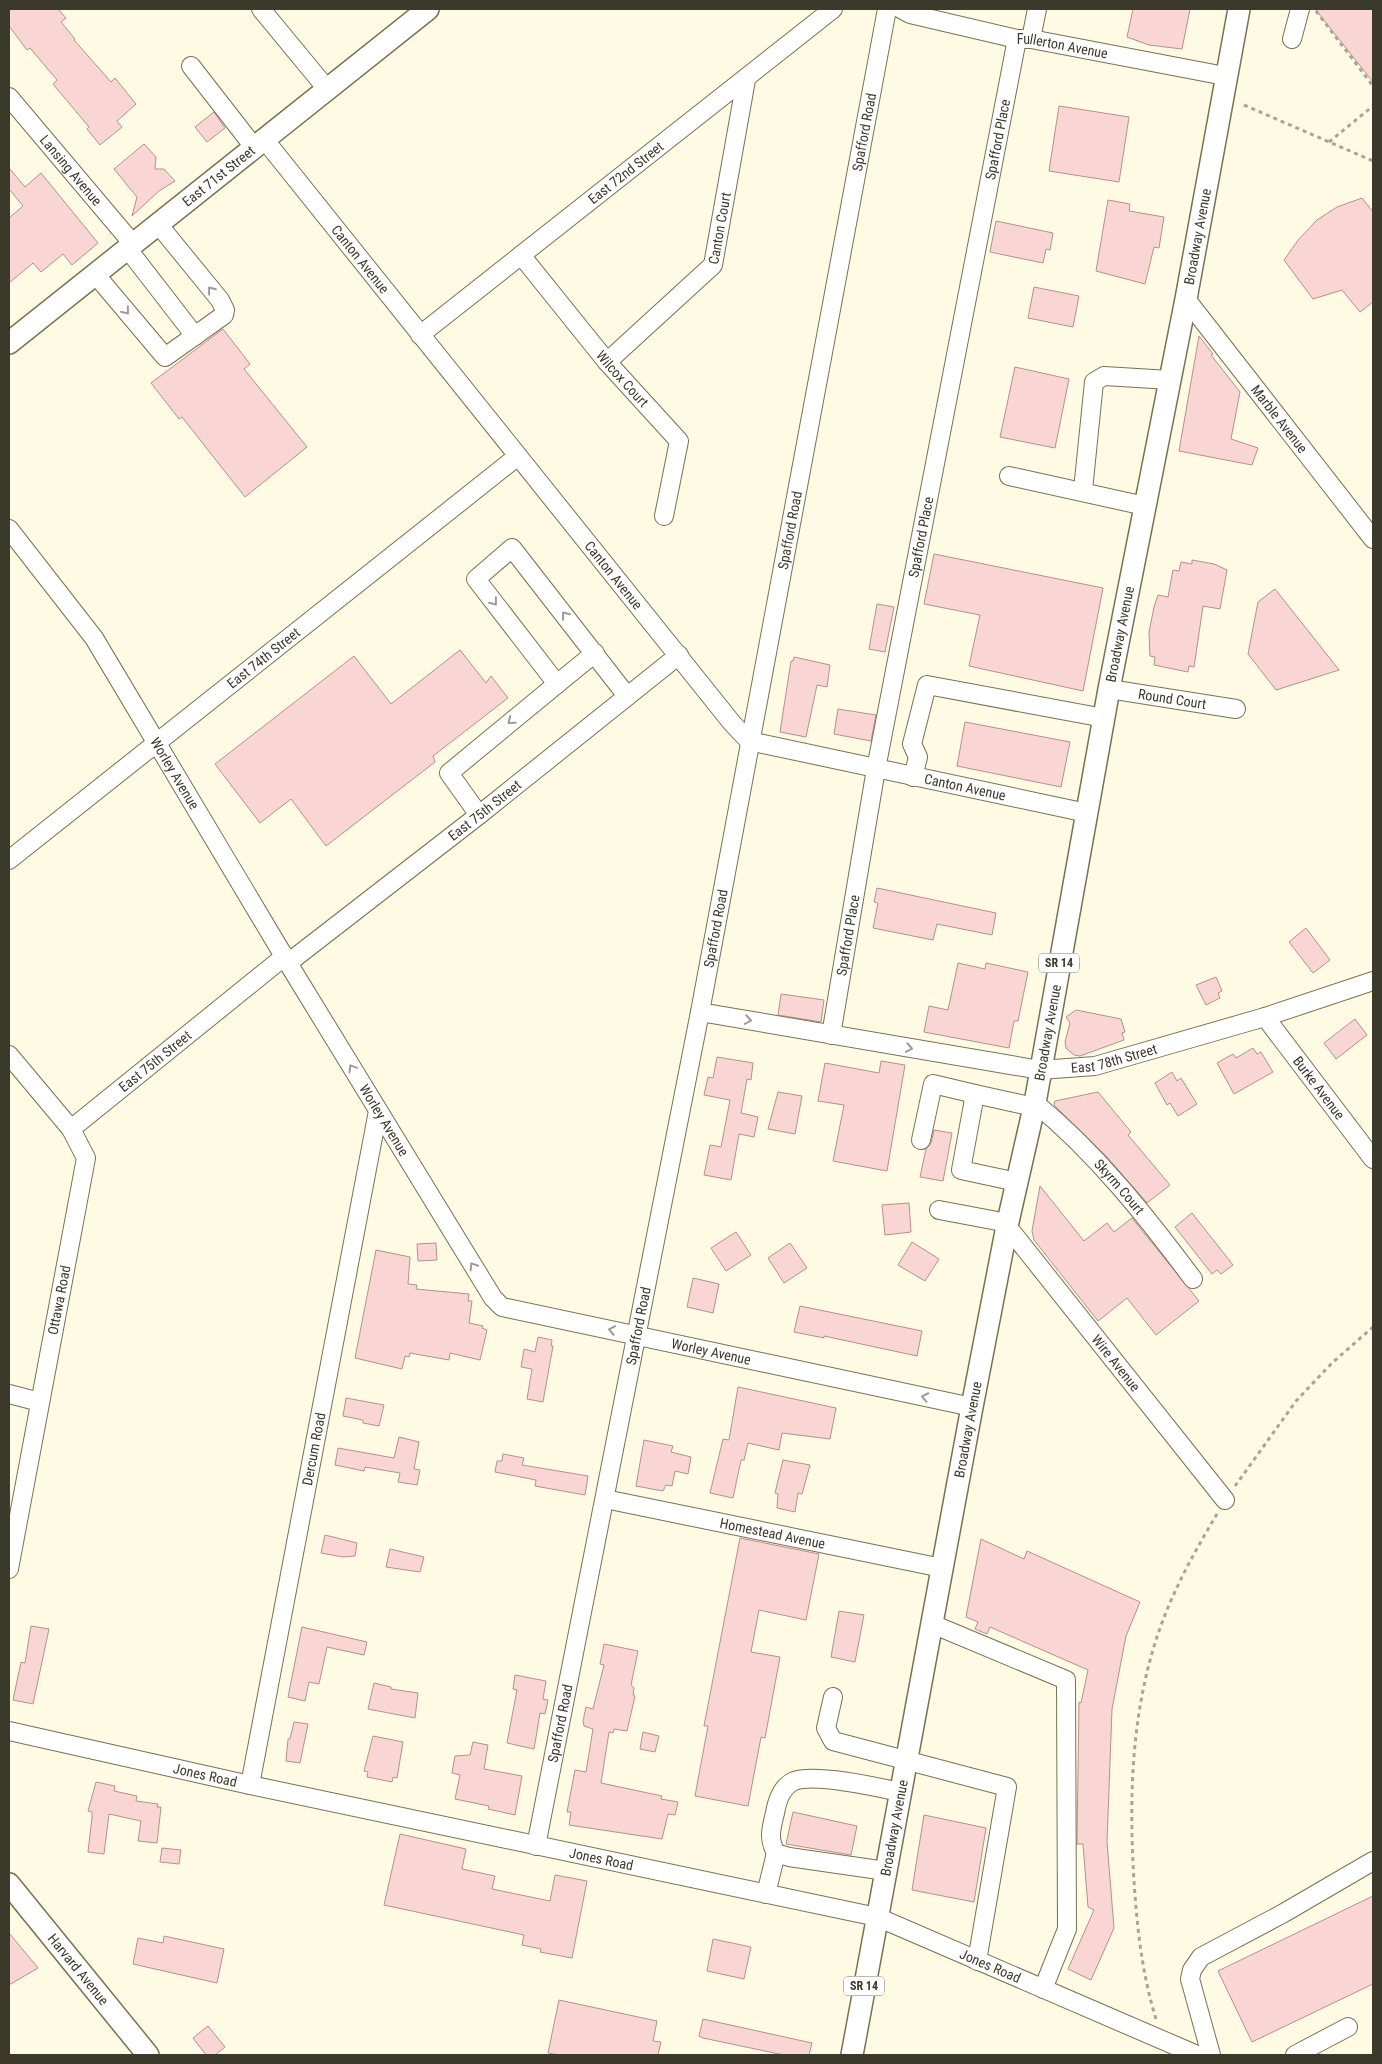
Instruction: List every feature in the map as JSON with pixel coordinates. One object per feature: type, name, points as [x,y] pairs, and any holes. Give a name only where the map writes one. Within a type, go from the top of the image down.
[{"type":"main road","name":"East 71st Street","points":[[9,343],[428,9]]},
{"type":"main road","name":"Broadway Avenue","points":[[852,2055],[972,1407],[1008,1225],[1035,1105],[1109,689],[1186,299],[1225,76],[1239,9]]},
{"type":"main road","name":"Harvard Avenue","points":[[9,1884],[148,2055]]},
{"type":"street","points":[[261,9],[328,88]]},
{"type":"street","name":"East 72nd Street","points":[[420,335],[746,80],[833,9]]},
{"type":"street","name":"Spafford Road","points":[[536,1846],[700,1012],[887,9]]},
{"type":"street","name":"Fullerton Avenue","points":[[901,9],[910,14],[1024,39],[1225,76]]},
{"type":"street","name":"Spafford Place","points":[[831,1034],[876,769],[1024,39],[1037,9]]},
{"type":"street","points":[[1292,39],[1300,9]]},
{"type":"street","name":"Canton Avenue","points":[[191,66],[259,143],[420,335],[749,742],[1087,813]]},
{"type":"street","name":"Canton Court","points":[[607,362],[713,265],[746,80]]},
{"type":"street","name":"Lansing Avenue","points":[[9,96],[130,246],[195,336]]},
{"type":"street","points":[[96,274],[162,356],[169,356],[224,315],[225,310],[220,300],[158,224]]},
{"type":"street","name":"Wilcox Court","points":[[521,256],[607,362],[679,441],[664,516]]},
{"type":"street","name":"Marble Avenue","points":[[1186,299],[1373,539]]},
{"type":"street","points":[[1083,490],[1094,382],[1104,376],[1170,380]]},
{"type":"street","name":"East 74th Street","points":[[9,860],[518,456]]},
{"type":"street","points":[[1009,476],[1083,490],[1145,506]]},
{"type":"street","name":"Worley Avenue","points":[[9,529],[94,638],[378,1111],[493,1298],[502,1307],[972,1407]]},
{"type":"street","points":[[557,684],[476,579],[512,548],[627,696]]},
{"type":"street","points":[[479,815],[449,772],[595,653]]},
{"type":"street","name":"East 75th Street","points":[[71,1129],[287,960],[479,815],[679,655]]},
{"type":"street","points":[[913,777],[918,757],[912,744],[927,685],[1104,718]]},
{"type":"street","name":"Round Court","points":[[1109,689],[1236,709]]},
{"type":"street","name":"East 78th Street","points":[[700,1012],[1040,1070],[1095,1066],[1265,1017],[1373,981]]},
{"type":"street","name":"Burke Avenue","points":[[1265,1017],[1373,1159]]},
{"type":"street","name":"Ottawa Road","points":[[9,1055],[71,1129],[86,1158],[9,1570]]},
{"type":"street","points":[[921,1140],[932,1084],[1035,1105]]},
{"type":"street","points":[[975,1094],[960,1170],[1017,1182]]},
{"type":"street","name":"Skyrm Court","points":[[1035,1105],[1060,1124],[1146,1216],[1193,1279]]},
{"type":"street","name":"Dercum Road","points":[[250,1786],[378,1111]]},
{"type":"street","points":[[939,1210],[1008,1225]]},
{"type":"street","name":"Wire Avenue","points":[[1008,1225],[1225,1500]]},
{"type":"street","points":[[9,1394],[40,1402]]},
{"type":"street","name":"Homestead Avenue","points":[[604,1499],[942,1568]]},
{"type":"street","points":[[932,1624],[1066,1680],[1067,1929],[1043,1989]]},
{"type":"street","points":[[833,1698],[826,1728],[832,1741],[1007,1787],[977,1961]]},
{"type":"street","name":"Jones Road","points":[[9,1731],[250,1786],[877,1917],[1197,2055]]},
{"type":"street","points":[[886,1871],[789,1857],[776,1853],[770,1843],[777,1802],[784,1788],[794,1781],[811,1779],[900,1792]]},
{"type":"street","points":[[766,1894],[776,1853]]},
{"type":"street","points":[[1211,2055],[1190,1979],[1201,1956],[1282,1914],[1373,1861]]},
{"type":"street","points":[[1295,2055],[1348,2027]]},
{"type":"path","points":[[1315,9],[1373,86]]},
{"type":"path","points":[[1244,105],[1373,161]]},
{"type":"path","points":[[1329,142],[1373,106]]},
{"type":"path","points":[[1169,2043],[1150,2000],[1138,1932],[1131,1829],[1136,1729],[1156,1640],[1186,1567],[1225,1500],[1296,1401],[1332,1363],[1373,1327]]},
{"type":"building","points":[[9,9],[58,9],[66,18],[61,22],[74,40],[111,82],[115,78],[136,104],[117,121],[122,127],[100,145],[87,129],[89,127],[53,84],[57,80],[30,48],[27,50],[9,26]]},
{"type":"building","points":[[1133,9],[1190,9],[1182,49],[1149,45],[1127,37]]},
{"type":"building","points":[[1315,9],[1373,9],[1373,82]]},
{"type":"building","points":[[1059,106],[1129,117],[1119,182],[1049,171]]},
{"type":"building","points":[[214,112],[225,128],[207,142],[195,127]]},
{"type":"building","points":[[144,144],[156,157],[155,169],[164,169],[175,181],[159,191],[132,216],[137,197],[114,169]]},
{"type":"building","points":[[9,168],[25,187],[41,173],[98,243],[72,265],[63,254],[41,272],[33,263],[9,283],[9,218],[23,206],[9,189]]},
{"type":"building","points":[[1362,198],[1373,212],[1373,302],[1360,312],[1342,290],[1313,299],[1284,260],[1299,239],[1317,220],[1337,207]]},
{"type":"building","points":[[1108,200],[1130,204],[1129,211],[1164,217],[1159,248],[1154,247],[1145,284],[1096,271]]},
{"type":"building","points":[[996,221],[1053,233],[1050,250],[1046,249],[1043,263],[990,252]]},
{"type":"building","points":[[1034,287],[1079,296],[1073,327],[1028,318]]},
{"type":"building","points":[[223,329],[250,364],[244,369],[307,447],[245,497],[182,417],[179,419],[151,383]]},
{"type":"building","points":[[1199,336],[1213,354],[1211,355],[1240,392],[1231,439],[1258,448],[1252,465],[1179,451]]},
{"type":"building","points":[[1015,367],[1069,379],[1055,448],[1000,437]]},
{"type":"building","points":[[934,554],[1103,588],[1083,691],[969,666],[980,615],[924,604]]},
{"type":"building","points":[[1192,560],[1214,564],[1227,570],[1220,609],[1203,606],[1194,667],[1189,666],[1188,672],[1154,665],[1155,657],[1150,656],[1149,632],[1158,595],[1168,597],[1173,570],[1179,571],[1181,562],[1192,564]]},
{"type":"building","points":[[1275,589],[1339,670],[1276,690],[1248,654],[1258,602]]},
{"type":"building","points":[[877,604],[894,607],[885,652],[869,649]]},
{"type":"building","points":[[460,650],[486,683],[491,676],[508,698],[433,756],[435,762],[326,846],[291,799],[260,823],[215,764],[354,656],[391,704]]},
{"type":"building","points":[[794,657],[830,665],[827,687],[817,685],[806,737],[780,732],[791,661],[793,661]]},
{"type":"building","points":[[838,709],[876,715],[871,741],[834,734]]},
{"type":"building","points":[[965,722],[1070,742],[1061,787],[957,766]]},
{"type":"building","points":[[877,888],[996,913],[992,935],[937,924],[933,940],[873,928],[878,903],[874,902]]},
{"type":"building","points":[[1306,928],[1330,960],[1313,973],[1289,942]]},
{"type":"building","points":[[958,963],[985,969],[986,963],[1028,972],[1018,1021],[1014,1021],[1009,1048],[924,1032],[929,1006],[948,1010]]},
{"type":"building","points":[[1216,977],[1222,991],[1218,993],[1220,998],[1206,1005],[1196,985]]},
{"type":"building","points":[[781,994],[824,1000],[821,1022],[778,1015]]},
{"type":"building","points":[[1076,1010],[1121,1019],[1125,1032],[1122,1033],[1124,1040],[1080,1056],[1074,1055],[1066,1048],[1065,1042],[1070,1023],[1066,1017]]},
{"type":"building","points":[[1355,1019],[1367,1035],[1336,1059],[1324,1043]]},
{"type":"building","points":[[1253,1048],[1257,1054],[1261,1052],[1273,1072],[1234,1094],[1217,1063],[1233,1054],[1236,1058]]},
{"type":"building","points":[[717,1057],[753,1063],[751,1080],[747,1079],[741,1113],[758,1117],[754,1137],[739,1134],[731,1180],[704,1175],[710,1145],[721,1147],[730,1100],[704,1095],[708,1077],[713,1078]]},
{"type":"building","points":[[881,1061],[905,1065],[887,1171],[833,1161],[844,1105],[818,1101],[825,1063],[879,1073]]},
{"type":"building","points":[[1172,1072],[1177,1081],[1181,1078],[1197,1104],[1178,1116],[1170,1103],[1167,1105],[1155,1083]]},
{"type":"building","points":[[778,1092],[802,1096],[795,1134],[768,1129]]},
{"type":"building","points":[[1098,1092],[1131,1132],[1128,1135],[1170,1185],[1147,1203],[1107,1157],[1054,1105],[1055,1101]]},
{"type":"building","points":[[934,1130],[952,1133],[943,1181],[920,1177],[926,1149],[931,1143]]},
{"type":"building","points":[[1040,1186],[1084,1241],[1107,1223],[1114,1232],[1132,1218],[1199,1301],[1156,1335],[1127,1298],[1098,1321],[1034,1240],[1032,1231]]},
{"type":"building","points":[[909,1203],[911,1232],[885,1235],[882,1205]]},
{"type":"building","points":[[1192,1213],[1233,1265],[1221,1274],[1217,1270],[1212,1274],[1175,1227]]},
{"type":"building","points":[[736,1232],[751,1255],[726,1271],[711,1248]]},
{"type":"building","points":[[912,1242],[939,1259],[925,1281],[898,1265]]},
{"type":"building","points":[[436,1243],[437,1260],[418,1261],[417,1244]]},
{"type":"building","points":[[790,1243],[807,1268],[784,1283],[768,1258]]},
{"type":"building","points":[[376,1250],[410,1257],[408,1284],[417,1285],[416,1289],[469,1294],[468,1301],[472,1301],[469,1323],[483,1326],[482,1328],[487,1330],[480,1360],[450,1353],[449,1360],[410,1353],[409,1357],[405,1356],[402,1369],[355,1358]]},
{"type":"building","points":[[693,1278],[719,1284],[713,1313],[687,1307]]},
{"type":"building","points":[[800,1306],[922,1331],[917,1356],[824,1336],[824,1338],[794,1332]]},
{"type":"building","points":[[538,1337],[552,1340],[551,1346],[553,1346],[543,1402],[527,1399],[532,1369],[521,1367],[524,1349],[535,1352]]},
{"type":"building","points":[[738,1387],[836,1408],[830,1439],[782,1433],[779,1450],[748,1443],[744,1460],[741,1460],[733,1498],[710,1493],[723,1439],[729,1440]]},
{"type":"building","points":[[346,1398],[384,1405],[379,1426],[343,1416]]},
{"type":"building","points":[[399,1437],[419,1442],[414,1469],[420,1470],[417,1485],[398,1482],[400,1473],[365,1467],[364,1471],[335,1465],[338,1448],[394,1458]]},
{"type":"building","points":[[644,1440],[673,1446],[671,1452],[691,1457],[688,1474],[675,1471],[672,1486],[666,1485],[663,1491],[636,1486]]},
{"type":"building","points":[[503,1454],[524,1458],[522,1465],[588,1476],[585,1495],[535,1486],[536,1480],[495,1472],[497,1461],[502,1461]]},
{"type":"building","points":[[783,1460],[810,1465],[802,1494],[798,1493],[795,1512],[777,1508],[778,1494],[775,1493]]},
{"type":"building","points":[[325,1535],[357,1543],[355,1556],[343,1557],[321,1553]]},
{"type":"building","points":[[740,1538],[819,1554],[806,1620],[759,1610],[751,1652],[780,1657],[765,1738],[761,1737],[748,1806],[695,1796],[708,1726],[704,1726]]},
{"type":"building","points":[[981,1539],[1024,1559],[1027,1551],[1140,1602],[1126,1636],[1112,1709],[1107,1842],[1114,1928],[1091,1980],[1068,1969],[1094,1910],[1088,1907],[1083,1844],[1077,1844],[1079,1702],[1081,1703],[1088,1670],[990,1627],[987,1634],[975,1629],[978,1622],[966,1617]]},
{"type":"building","points":[[390,1549],[424,1557],[420,1572],[386,1567]]},
{"type":"building","points":[[839,1611],[864,1615],[855,1662],[831,1657]]},
{"type":"building","points":[[31,1626],[49,1629],[33,1704],[13,1700],[21,1662],[25,1663]]},
{"type":"building","points":[[302,1627],[367,1642],[364,1655],[327,1647],[319,1684],[309,1682],[305,1701],[288,1697]]},
{"type":"building","points":[[604,1644],[638,1651],[631,1685],[634,1688],[633,1695],[635,1696],[627,1731],[614,1729],[613,1733],[609,1732],[601,1783],[662,1796],[661,1799],[678,1802],[675,1815],[668,1814],[662,1839],[569,1825],[571,1812],[567,1812],[575,1770],[586,1772],[593,1729],[584,1726],[583,1721],[586,1707],[593,1709],[604,1665],[600,1664]]},
{"type":"building","points":[[515,1675],[546,1681],[543,1699],[548,1700],[545,1714],[540,1713],[534,1749],[507,1743],[517,1690],[513,1689]]},
{"type":"building","points":[[374,1683],[391,1687],[391,1689],[418,1693],[415,1718],[368,1709]]},
{"type":"building","points":[[294,1722],[308,1724],[300,1763],[286,1761],[288,1739],[290,1739]]},
{"type":"building","points":[[643,1732],[659,1736],[655,1752],[640,1749]]},
{"type":"building","points":[[373,1736],[403,1742],[397,1778],[393,1777],[392,1782],[367,1777],[368,1772],[364,1771]]},
{"type":"building","points":[[473,1742],[488,1745],[484,1769],[522,1776],[515,1815],[488,1809],[489,1806],[455,1799],[460,1775],[452,1773],[455,1756],[470,1755]]},
{"type":"building","points":[[96,1782],[115,1786],[114,1791],[137,1796],[136,1801],[158,1804],[157,1807],[161,1807],[157,1843],[138,1841],[141,1821],[109,1814],[104,1854],[88,1852],[92,1812],[88,1811]]},
{"type":"building","points":[[793,1812],[857,1826],[851,1855],[786,1844]]},
{"type":"building","points":[[924,1815],[986,1828],[974,1902],[912,1890]]},
{"type":"building","points":[[400,1834],[466,1849],[462,1869],[495,1876],[492,1889],[550,1901],[555,1875],[587,1881],[572,1958],[540,1952],[541,1949],[522,1945],[524,1935],[384,1905]]},
{"type":"building","points":[[162,1848],[181,1850],[179,1864],[160,1862]]},
{"type":"building","points":[[1373,1896],[1373,1984],[1252,2042],[1218,1971]]},
{"type":"building","points":[[9,1933],[38,1968],[9,1985]]},
{"type":"building","points":[[164,1936],[224,1949],[217,1983],[133,1964],[138,1938],[163,1943]]},
{"type":"building","points":[[713,1939],[751,1947],[744,1979],[707,1971]]},
{"type":"building","points":[[559,2000],[657,2021],[653,2041],[661,2042],[658,2055],[559,2055],[548,2053]]},
{"type":"building","points":[[703,2019],[812,2043],[809,2055],[784,2055],[703,2038],[699,2036]]},
{"type":"building","points":[[208,2026],[225,2047],[215,2055],[206,2055],[193,2038]]}]
